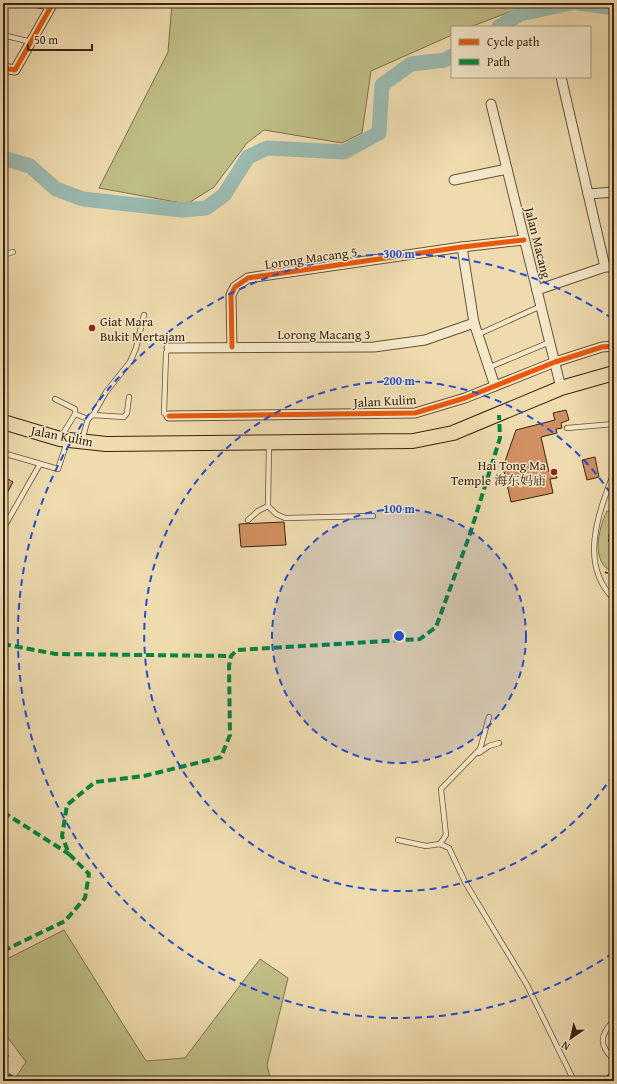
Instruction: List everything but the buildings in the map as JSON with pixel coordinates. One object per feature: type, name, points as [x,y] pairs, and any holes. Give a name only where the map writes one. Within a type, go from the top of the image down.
[{"type":"main road","name":"Jalan Kulim","points":[[3,422],[64,439],[106,444],[412,441],[453,433],[561,388],[614,373]]},
{"type":"street","points":[[3,68],[15,70],[52,5],[39,3]]},
{"type":"street","points":[[537,290],[609,267],[588,194],[561,78]]},
{"type":"street","name":"Jalan Macang","points":[[491,104],[561,388]]},
{"type":"street","points":[[454,180],[507,169]]},
{"type":"street","points":[[588,194],[614,192]]},
{"type":"street","name":"Lorong Macang 5","points":[[232,347],[231,296],[235,287],[248,278],[462,246],[524,240]]},
{"type":"street","points":[[462,246],[474,323],[479,334],[495,386]]},
{"type":"street","name":"Lorong Macang 3","points":[[170,348],[374,347],[425,340],[474,323]]},
{"type":"street","name":"Jalan Kulim","points":[[169,416],[414,413],[465,398],[554,362],[602,347],[614,346]]},
{"type":"lane","points":[[3,35],[31,42]]},
{"type":"lane","points":[[3,255],[14,252]]},
{"type":"lane","points":[[479,334],[541,306]]},
{"type":"lane","points":[[81,442],[88,419],[93,415],[106,392],[130,362],[136,348],[144,315]]},
{"type":"lane","points":[[490,367],[550,342]]},
{"type":"lane","points":[[169,416],[164,413],[166,353],[170,348]]},
{"type":"lane","points":[[93,415],[124,417],[127,413],[129,397]]},
{"type":"lane","points":[[3,453],[58,469],[64,439],[75,414],[75,409],[55,400]]},
{"type":"lane","points":[[75,414],[88,419]]},
{"type":"lane","points":[[568,428],[614,424]]},
{"type":"lane","points":[[269,443],[268,506],[276,514],[285,518],[373,516]]},
{"type":"lane","points":[[3,529],[40,464]]},
{"type":"lane","points":[[614,472],[600,508],[594,540],[595,561],[602,582],[614,599]]},
{"type":"lane","points":[[248,520],[258,511],[268,506]]},
{"type":"lane","points":[[440,844],[446,835],[441,789],[445,783],[480,749],[488,717]]},
{"type":"lane","points":[[474,756],[498,743]]},
{"type":"lane","points":[[398,840],[426,846],[440,844],[449,848],[465,882],[528,985],[574,1081]]},
{"type":"lane","points":[[614,1020],[606,1028],[602,1037],[604,1050],[614,1060]]},
{"type":"path","points":[[614,525],[610,530],[608,541],[614,552]]},
{"type":"shaded area","points":[[172,3],[533,3],[473,26],[451,26],[451,35],[371,71],[362,133],[342,143],[264,130],[247,143],[214,187],[187,204],[99,188],[168,52]]},
{"type":"shaded area","points":[[614,510],[614,573],[606,568],[602,562],[598,545],[601,527],[607,511]]},
{"type":"shaded area","points":[[64,930],[146,1061],[185,1058],[260,959],[288,978],[267,1065],[271,1081],[13,1081],[26,1062],[3,1031],[3,961]]},
{"type":"waterway","points":[[501,26],[520,14],[571,3]]},
{"type":"waterway","points":[[579,3],[614,8]]},
{"type":"waterway","points":[[3,158],[30,166],[56,189],[83,199],[182,210],[206,208],[224,195],[248,157],[267,148],[344,152],[379,133],[382,85],[411,64],[445,60],[451,57]]},
{"type":"marked path","points":[[3,951],[65,921],[85,898],[89,874],[69,854],[62,836],[67,805],[95,782],[144,776],[221,757],[230,735],[229,666],[231,656],[237,650],[420,639],[436,627],[470,534],[500,438],[499,415]]},
{"type":"marked path","points":[[3,644],[56,654],[231,656]]},
{"type":"marked path","points":[[3,812],[69,854]]},
{"type":"marked path","points":[[3,1061],[9,1052]]},
{"type":"marked path","points":[[7,1081],[13,1071]]},
{"type":"cycle path","points":[[3,68],[15,70],[53,3]]},
{"type":"cycle path","points":[[232,347],[231,295],[235,287],[248,278],[462,247],[524,240]]},
{"type":"cycle path","points":[[169,416],[415,413],[465,398],[555,362],[602,347],[614,346]]},
{"type":"place","name":"Giat Mara Bukit Mertajam","points":[[92,328]]},
{"type":"place","name":"Hai Tong Ma Temple 海东妈庙","points":[[554,472]]}]
